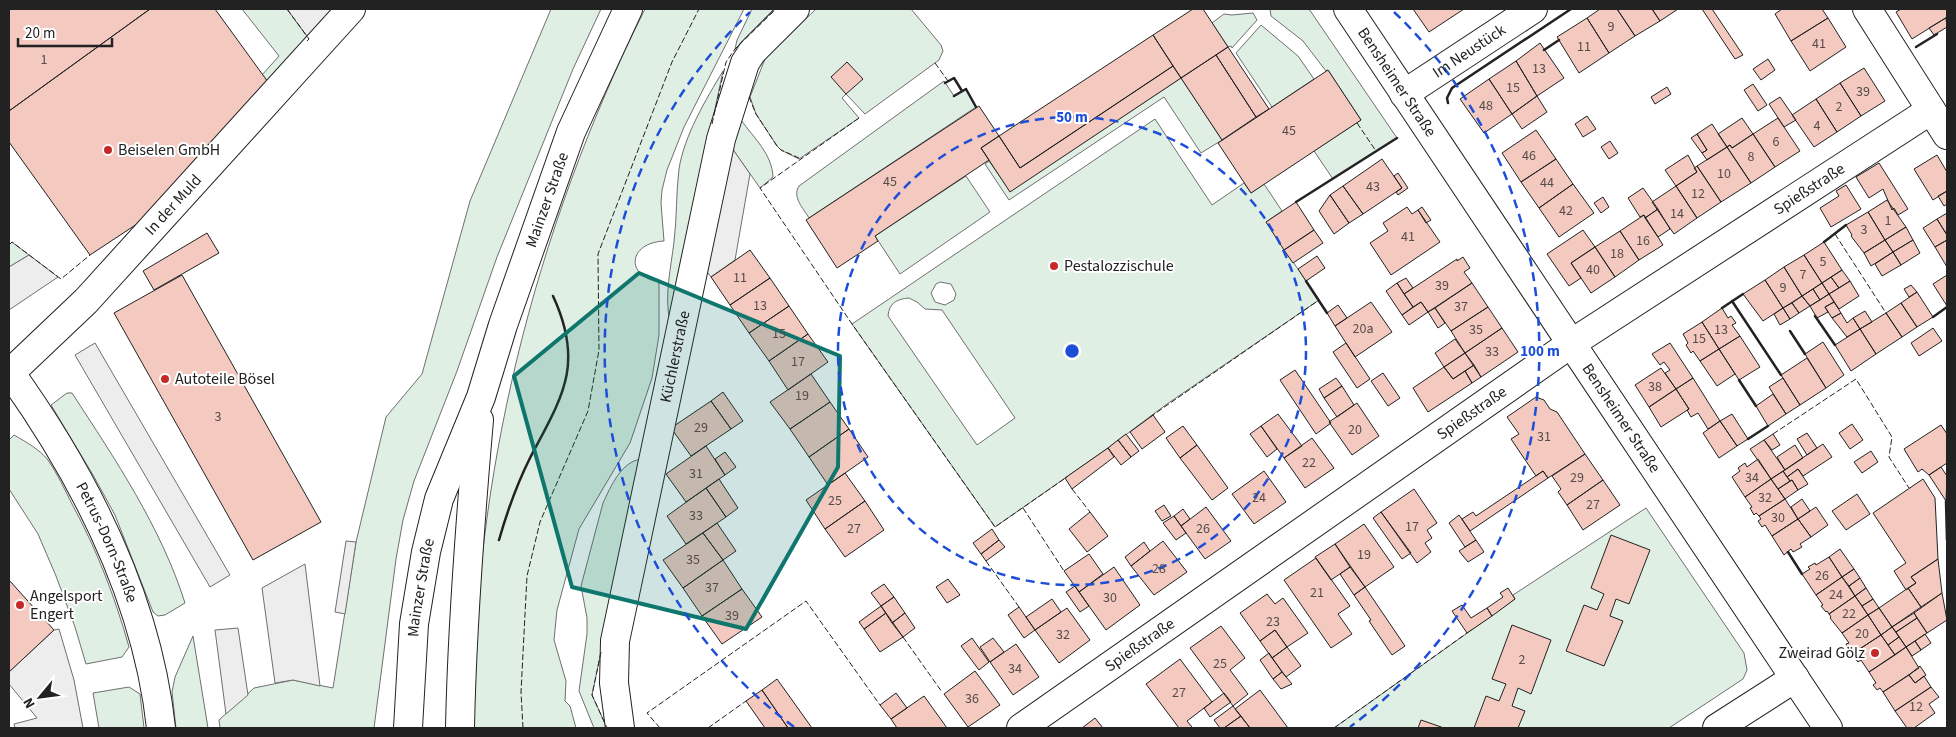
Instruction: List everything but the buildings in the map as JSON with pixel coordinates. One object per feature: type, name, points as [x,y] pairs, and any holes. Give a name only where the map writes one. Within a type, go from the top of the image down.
[{"type":"street","name":"In der Muld","points":[[9,372],[86,301],[351,9]]},
{"type":"street","name":"Mainzer Straße","points":[[408,728],[414,624],[426,552],[439,499],[481,397],[503,326],[571,132],[628,9]]},
{"type":"street","name":"Küchlerstraße","points":[[620,728],[614,683],[614,641],[721,139],[745,63],[752,52],[795,9]]},
{"type":"street","name":"Bensheimer Straße","points":[[1348,9],[1828,728]]},
{"type":"street","name":"Im Neustück","points":[[1404,94],[1533,9]]},
{"type":"street","points":[[1867,9],[1947,135]]},
{"type":"street","name":"Spießstraße","points":[[1021,728],[1572,343],[1930,110]]},
{"type":"street","name":"Petrus-Dorn-Straße","points":[[9,372],[54,438],[81,484],[121,569],[151,664],[161,728]]},
{"type":"street","name":"Mainzer Straße","points":[[460,728],[467,560],[481,397]]},
{"type":"street","points":[[1717,728],[1795,678]]},
{"type":"highlighted area","points":[[639,273],[840,356],[838,467],[746,629],[572,587],[514,376]]},
{"type":"green space","points":[[242,9],[287,9],[309,39],[268,82],[262,75],[279,56]]},
{"type":"green space","points":[[551,9],[601,9],[573,69],[497,257],[457,371],[414,481],[403,520],[396,559],[374,728],[220,728],[219,720],[254,688],[293,680],[333,688],[356,542],[386,417],[422,374],[470,201]]},
{"type":"green space","points":[[645,9],[744,9],[684,127],[667,170],[661,203],[664,241],[643,247],[635,260],[636,267],[640,273],[648,279],[659,282],[659,335],[652,378],[630,443],[579,529],[557,610],[554,640],[566,681],[565,701],[570,706],[576,728],[473,728],[476,635],[484,542],[498,450],[517,359],[542,269],[571,180],[606,93]]},
{"type":"green space","points":[[752,9],[776,9],[735,49],[737,40]]},
{"type":"green space","points":[[816,9],[911,9],[941,45],[943,51],[939,60],[865,114],[846,94],[842,98],[859,118],[799,159],[777,146],[756,114],[750,97],[765,59]]},
{"type":"green space","points":[[1270,9],[1309,9],[1397,138],[1333,179],[1314,151],[1361,120],[1328,70],[1326,71],[1303,41],[1271,16]]},
{"type":"green space","points":[[1253,13],[1257,20],[1232,48],[1231,46],[1228,47],[1212,23],[1224,14]]},
{"type":"green space","points":[[1261,25],[1298,56],[1314,79],[1272,107],[1236,53]]},
{"type":"green space","points":[[723,71],[670,322],[668,292],[675,233],[679,169],[696,118]]},
{"type":"green space","points":[[1181,78],[1222,140],[1201,153],[1164,97],[1009,200],[985,164],[989,161],[1010,191]]},
{"type":"green space","points":[[944,81],[954,96],[966,89],[976,107],[809,218],[798,198],[797,190],[799,186]]},
{"type":"green space","points":[[1155,119],[1212,205],[1244,183],[1251,193],[1264,184],[1282,211],[1266,222],[1319,300],[1167,404],[995,527],[852,324]],"holes":[[[940,282],[951,284],[956,294],[954,300],[945,305],[935,302],[931,293],[936,284]],[[909,298],[925,309],[942,310],[1015,418],[977,445],[888,316],[894,302]]]},
{"type":"green space","points":[[741,120],[762,147],[772,169],[773,177],[760,188],[734,151],[733,145]]},
{"type":"green space","points":[[966,176],[990,212],[900,274],[875,236]]},
{"type":"green space","points":[[12,242],[29,255],[9,267],[9,245]]},
{"type":"green space","points":[[67,393],[72,393],[120,468],[136,494],[163,547],[185,603],[165,615],[158,616],[153,612],[115,515],[51,405]]},
{"type":"green space","points":[[14,435],[28,443],[48,460],[81,521],[105,574],[124,628],[129,647],[122,657],[86,664],[75,627],[38,534],[9,489],[9,440]]},
{"type":"green space","points":[[641,459],[592,695],[607,728],[594,728],[579,691],[587,634],[587,618],[581,586],[606,496],[622,470],[634,461]]},
{"type":"green space","points":[[1646,508],[1744,653],[1747,670],[1743,679],[1669,728],[1334,728],[1515,599],[1513,595]]},
{"type":"green space","points":[[193,636],[208,728],[176,728],[172,692],[175,677]]},
{"type":"green space","points":[[129,687],[140,694],[144,728],[99,728],[93,693]]},
{"type":"shaded area","points":[[287,9],[334,9],[309,39]]},
{"type":"shaded area","points":[[729,149],[734,151],[750,174],[735,260],[711,277],[705,269]]},
{"type":"shaded area","points":[[29,255],[58,277],[9,310],[9,267]]},
{"type":"shaded area","points":[[95,343],[230,575],[210,587],[75,355]]},
{"type":"shaded area","points":[[346,541],[356,542],[345,614],[335,612]]},
{"type":"shaded area","points":[[305,564],[320,686],[293,680],[275,683],[262,588]]},
{"type":"shaded area","points":[[238,628],[248,695],[226,714],[215,630]]},
{"type":"shaded area","points":[[59,629],[74,680],[83,728],[15,728],[14,724],[37,718],[9,684],[9,672],[54,630]]},
{"type":"fence","points":[[287,9],[309,39],[307,41]]},
{"type":"fence","points":[[523,728],[521,692],[527,576],[540,522],[588,411],[599,350],[598,254],[672,62],[699,9]]},
{"type":"fence","points":[[712,124],[726,62],[735,49],[776,9]]},
{"type":"fence","points":[[935,63],[948,81]]},
{"type":"fence","points":[[749,97],[756,114],[777,146],[781,150],[799,158]]},
{"type":"fence","points":[[859,118],[760,188],[852,324],[995,527],[1067,477]]},
{"type":"fence","points":[[1357,123],[1376,151]]},
{"type":"fence","points":[[1835,234],[1886,313]]},
{"type":"fence","points":[[9,245],[12,242],[61,279],[90,255]]},
{"type":"fence","points":[[1150,417],[1319,300]]},
{"type":"fence","points":[[1773,434],[1856,379],[1892,437],[1889,457],[1909,488]]},
{"type":"fence","points":[[1072,489],[1090,512]]},
{"type":"fence","points":[[1023,508],[1064,571]]},
{"type":"fence","points":[[986,561],[1019,607]]},
{"type":"fence","points":[[660,728],[647,713],[806,601],[880,705]]},
{"type":"fence","points":[[1334,728],[1467,633]]},
{"type":"fence","points":[[903,637],[942,692]]},
{"type":"fence","points":[[601,652],[592,695],[607,728]]},
{"type":"fence","points":[[708,728],[746,701]]},
{"type":"wall","points":[[1448,103],[1447,98],[1452,88],[1571,9]]},
{"type":"wall","points":[[1916,47],[1937,34]]},
{"type":"wall","points":[[1544,50],[1559,40]]},
{"type":"wall","points":[[945,83],[954,78],[962,91]]},
{"type":"wall","points":[[954,96],[966,89],[976,107]]},
{"type":"wall","points":[[1296,202],[1397,138]]},
{"type":"wall","points":[[1824,242],[1846,225]]},
{"type":"wall","points":[[1306,281],[1327,313]]},
{"type":"wall","points":[[1722,308],[1743,294]]},
{"type":"wall","points":[[499,540],[521,478],[552,417],[566,380],[567,342],[563,320],[553,296]]},
{"type":"wall","points":[[1732,301],[1781,375]]},
{"type":"wall","points":[[1933,317],[1947,307]]},
{"type":"wall","points":[[1815,316],[1835,345]]},
{"type":"wall","points":[[1790,331],[1805,354]]},
{"type":"wall","points":[[1739,380],[1756,406]]},
{"type":"wall","points":[[1748,439],[1768,426]]},
{"type":"wall","points":[[1946,501],[1947,540]]},
{"type":"wall","points":[[1788,552],[1802,574]]},
{"type":"place","name":"Beiselen GmbH","points":[[108,150]]},
{"type":"place","name":"Pestalozzischule","points":[[1054,266]]},
{"type":"place","name":"Autoteile Bösel","points":[[165,379]]},
{"type":"place","name":"Angelsport Engert","points":[[20,605]]},
{"type":"place","name":"Zweirad Gölz","points":[[1875,653]]}]
